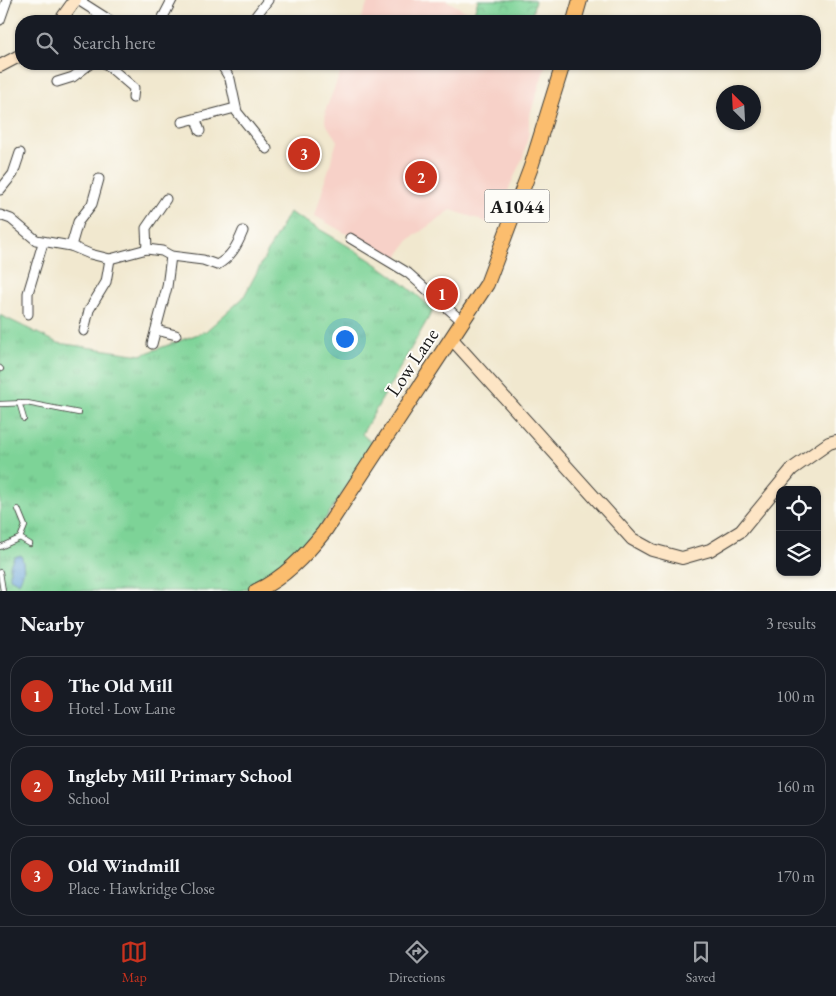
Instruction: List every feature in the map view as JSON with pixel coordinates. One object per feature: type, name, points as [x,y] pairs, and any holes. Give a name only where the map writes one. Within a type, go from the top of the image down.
[{"type":"main road","points":[[576,15],[580,0]]},
{"type":"main road","name":"Low Lane","points":[[259,587],[284,574],[299,561],[324,532],[487,284],[531,167],[561,70]]},
{"type":"street","points":[[0,20],[7,0]]},
{"type":"street","points":[[65,15],[76,0],[101,15]]},
{"type":"street","points":[[164,15],[172,0]]},
{"type":"street","points":[[257,15],[268,0]]},
{"type":"street","points":[[0,66],[15,58]]},
{"type":"street","points":[[57,82],[73,77],[82,70]]},
{"type":"street","points":[[115,70],[138,86],[133,98]]},
{"type":"street","points":[[225,70],[230,79],[235,108],[239,116],[267,150]]},
{"type":"street","points":[[73,77],[78,86]]},
{"type":"street","points":[[182,122],[196,120],[235,108]]},
{"type":"street","points":[[196,120],[200,131]]},
{"type":"street","points":[[250,147],[259,141]]},
{"type":"street","points":[[0,190],[12,174],[20,153]]},
{"type":"street","points":[[71,246],[78,222],[92,204],[100,179]]},
{"type":"street","points":[[147,249],[146,228],[166,199]]},
{"type":"street","points":[[0,215],[11,220],[36,240],[43,243],[71,246],[90,254],[110,259],[147,249],[162,251],[171,256],[203,260],[217,265],[226,260],[243,231]]},
{"type":"street","points":[[350,238],[408,273],[463,322]]},
{"type":"street","points":[[28,314],[28,293],[43,243]]},
{"type":"street","points":[[152,344],[167,287],[171,256]]},
{"type":"street","points":[[84,331],[89,310],[106,282],[110,259]]},
{"type":"street","points":[[156,330],[176,336]]},
{"type":"street","points":[[452,339],[632,539],[660,552],[682,558],[710,550],[741,531],[792,469],[829,443],[836,441]]},
{"type":"lane","points":[[0,404],[19,402],[79,413]]},
{"type":"lane","points":[[19,402],[24,419]]},
{"type":"lane","points":[[0,547],[20,538],[25,526],[18,509]]},
{"type":"lane","points":[[20,538],[30,544]]},
{"type":"lane","points":[[0,572],[3,591]]},
{"type":"shaded area","points":[[369,0],[446,0],[472,15],[363,15]]},
{"type":"shaded area","points":[[342,70],[544,70],[529,118],[529,132],[523,157],[493,224],[451,210],[410,239],[394,261],[315,216],[337,141],[325,122],[326,109]]},
{"type":"green space","points":[[478,0],[535,0],[532,15],[478,15],[474,13]]},
{"type":"green space","points":[[289,212],[383,269],[400,281],[433,310],[362,434],[374,445],[318,530],[265,581],[240,591],[0,591],[0,315],[58,343],[141,355],[206,331],[243,298]]},
{"type":"water","points":[[21,555],[23,569],[19,583],[10,578],[10,565],[14,557]]},
{"type":"place","name":"Old Windmill","points":[[304,154]]},
{"type":"place","name":"Ingleby Mill Primary School","points":[[421,177]]},
{"type":"place","name":"The Old Mill","points":[[442,294]]}]
